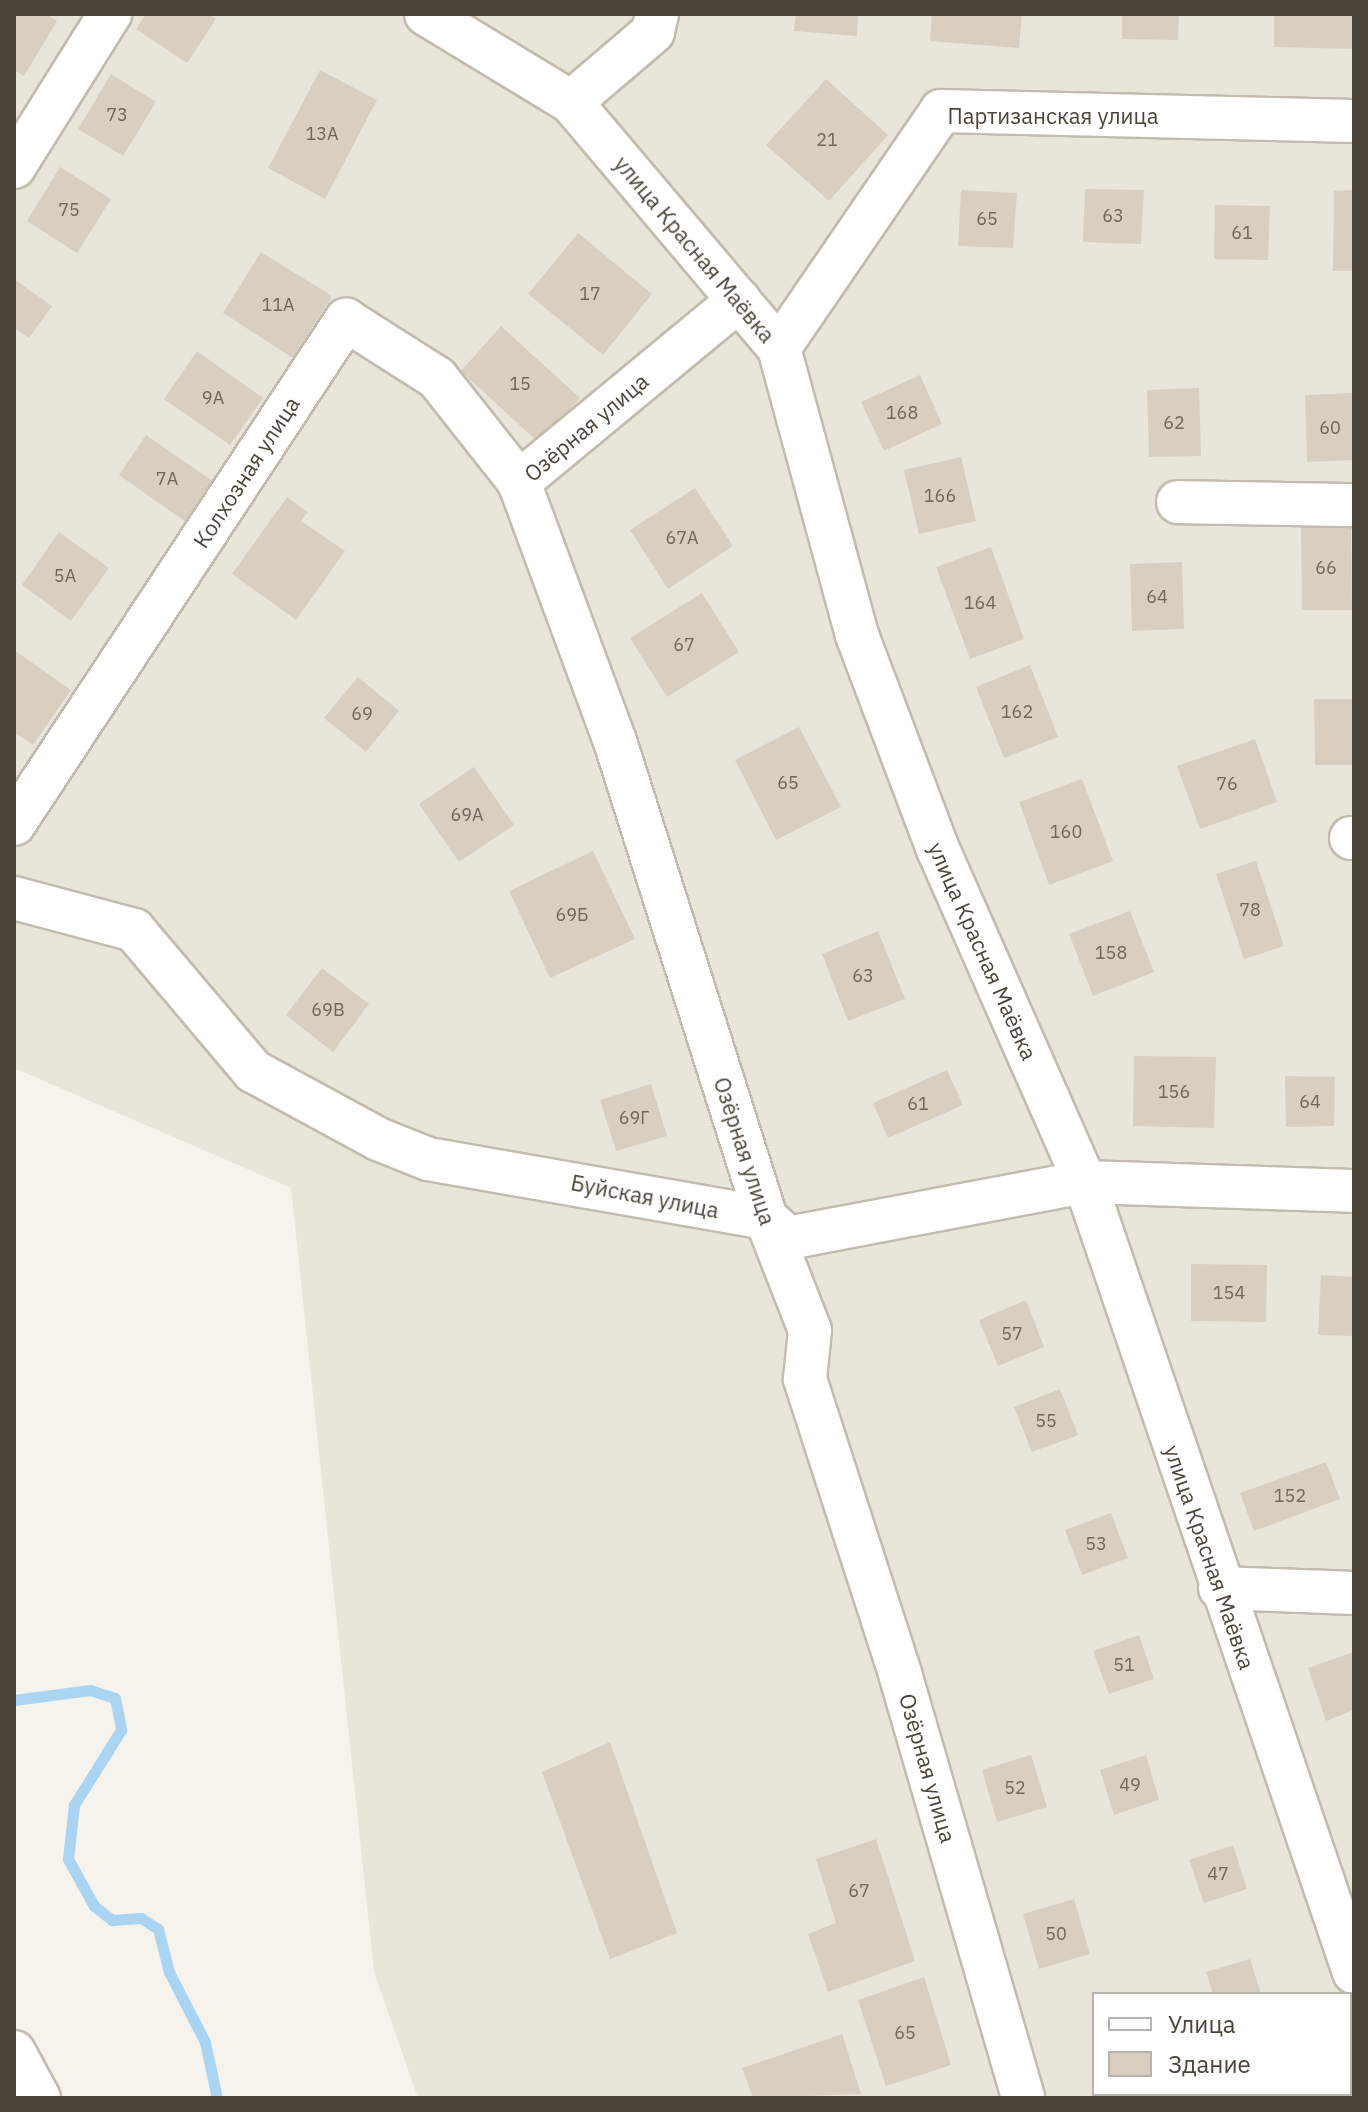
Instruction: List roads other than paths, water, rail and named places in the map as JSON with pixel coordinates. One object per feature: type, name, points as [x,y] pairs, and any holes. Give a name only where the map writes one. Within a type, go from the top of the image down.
[{"type":"street","points":[[14,167],[110,14]]},
{"type":"street","points":[[426,14],[571,102],[653,32],[657,14]]},
{"type":"street","name":"улица Красная Маёвка","points":[[571,102],[779,348],[857,635],[937,847],[1085,1182],[1220,1588],[1354,1972]]},
{"type":"street","name":"Партизанская улица","points":[[779,348],[941,111],[1354,121]]},
{"type":"street","name":"Озёрная улица","points":[[739,300],[519,482],[615,741],[766,1218],[810,1330],[805,1379],[901,1677],[1023,2098]]},
{"type":"street","name":"Колхозная улица","points":[[14,824],[346,320],[437,378],[519,482]]},
{"type":"street","points":[[1178,502],[1354,505]]},
{"type":"street","name":"Буйская улица","points":[[14,898],[134,930],[253,1071],[378,1139],[428,1159],[766,1218],[788,1238],[1085,1182],[1354,1191]]},
{"type":"street","points":[[1220,1588],[1354,1593]]},
{"type":"street","points":[[14,2052],[39,2098]]},
{"type":"waterway","points":[[14,1700],[90,1690],[115,1698],[121,1730],[74,1805],[68,1859],[94,1906],[112,1920],[141,1918],[158,1929],[169,1972],[205,2042],[217,2098]]}]
